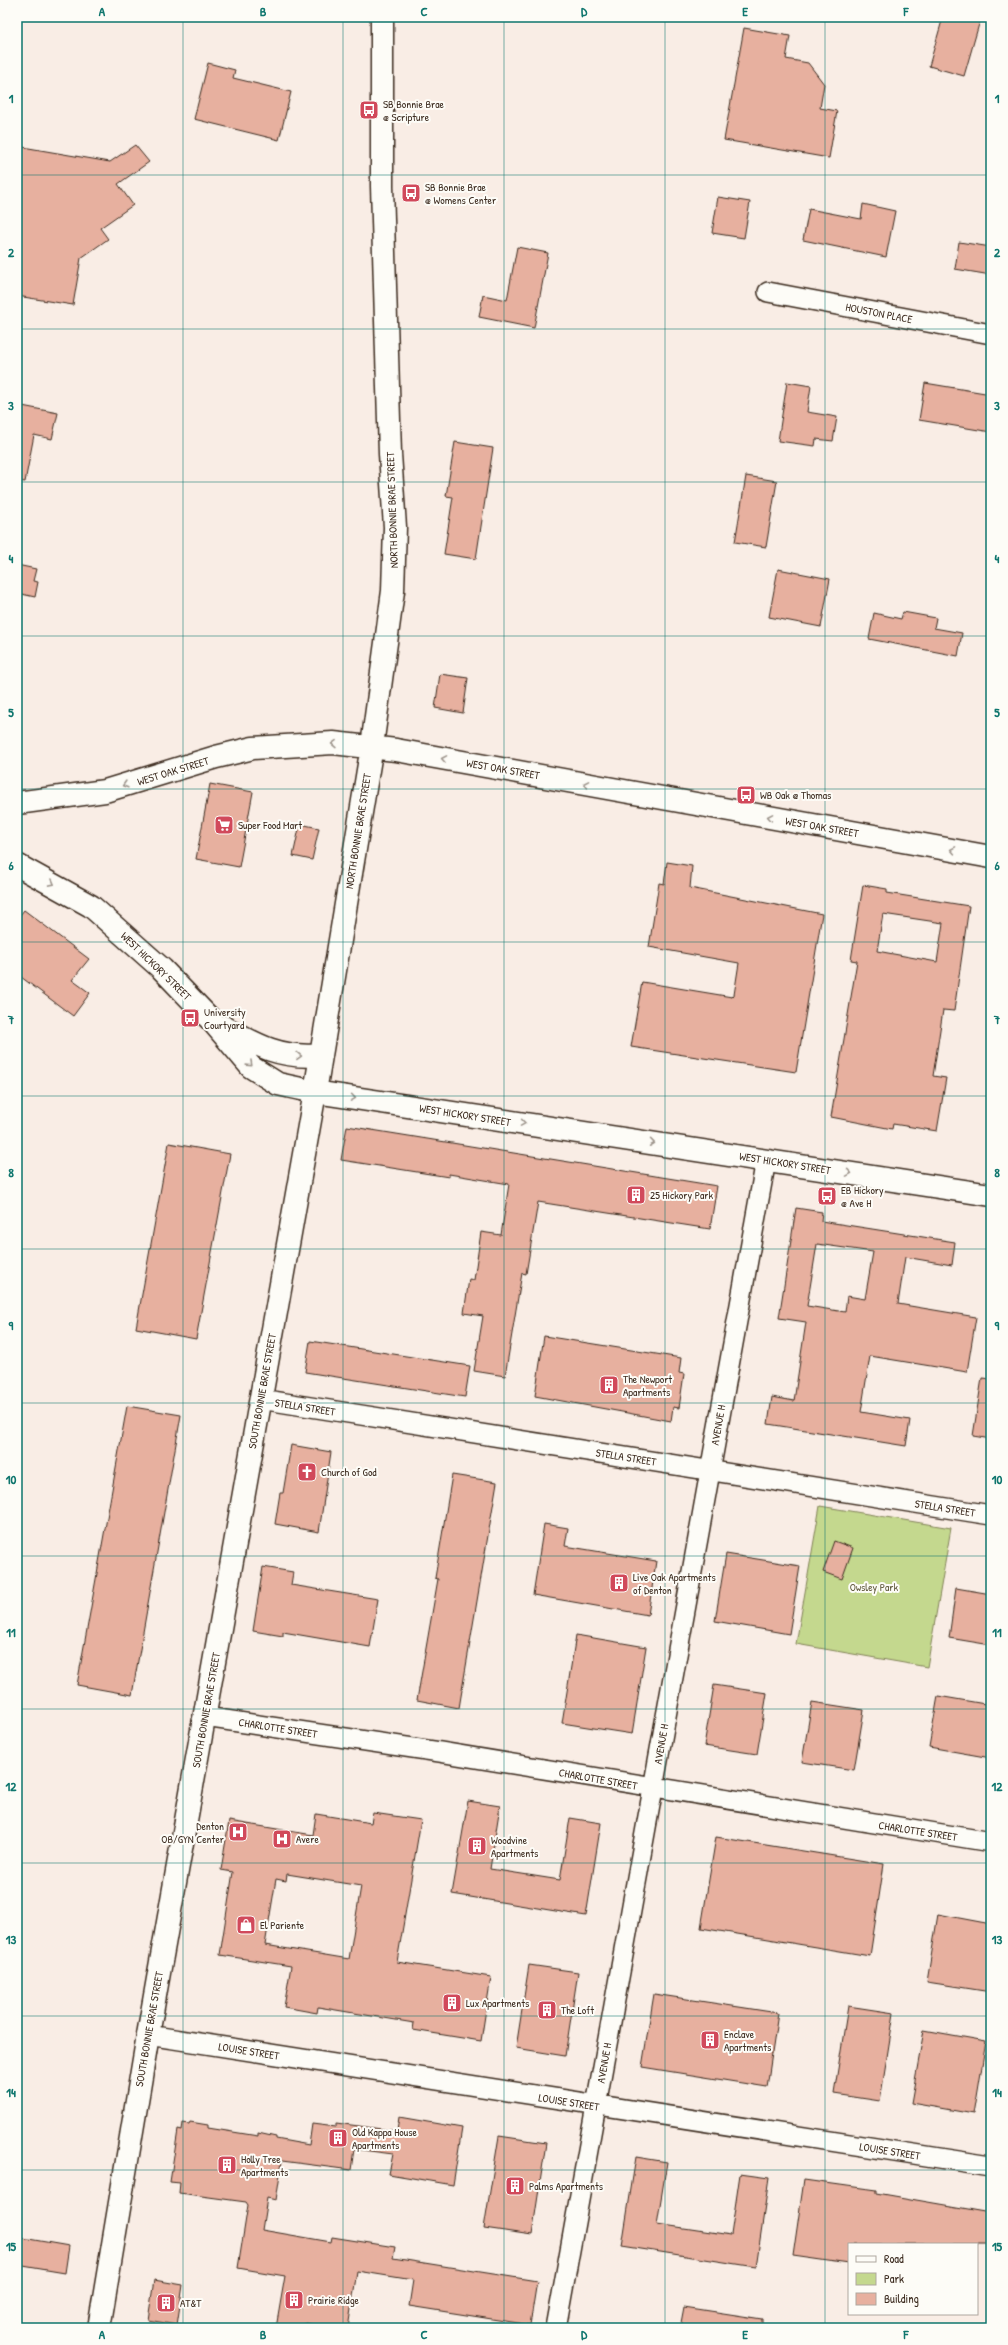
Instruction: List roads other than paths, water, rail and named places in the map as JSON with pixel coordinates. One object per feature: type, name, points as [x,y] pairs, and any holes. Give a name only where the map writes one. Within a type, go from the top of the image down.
[{"type":"main road","name":"NORTH BONNIE BRAE STREET","points":[[314,1092],[372,746],[395,561],[382,186],[382,17]]},
{"type":"main road","name":"WEST OAK STREET","points":[[17,803],[104,791],[216,757],[253,748],[333,743],[372,746],[991,857]]},
{"type":"main road","name":"WEST HICKORY STREET","points":[[17,865],[91,906],[148,956],[212,1021],[251,1067],[278,1084],[314,1092],[991,1195]]},
{"type":"main road","points":[[212,1021],[255,1044],[276,1053],[302,1056],[321,1055]]},
{"type":"main road","name":"SOUTH BONNIE BRAE STREET","points":[[99,2328],[148,2035],[206,1717],[314,1092]]},
{"type":"street","name":"HOUSTON PLACE","points":[[768,292],[991,334]]},
{"type":"street","name":"AVENUE H","points":[[556,2328],[766,1160]]},
{"type":"street","name":"STELLA STREET","points":[[260,1400],[991,1515]]},
{"type":"street","name":"CHARLOTTE STREET","points":[[206,1717],[440,1752],[653,1789],[991,1842]]},
{"type":"street","name":"LOUISE STREET","points":[[148,2035],[596,2106],[991,2166]]},
{"type":"place","name":"SB Bonnie Brae @ Scripture","points":[[369,110]]},
{"type":"place","name":"SB Bonnie Brae @ Womens Center","points":[[411,193]]},
{"type":"place","name":"WB Oak @ Thomas","points":[[746,795]]},
{"type":"place","name":"Super Food Mart","points":[[224,825]]},
{"type":"place","name":"University Courtyard","points":[[190,1018]]},
{"type":"place","name":"25 Hickory Park","points":[[636,1195]]},
{"type":"place","name":"EB Hickory @ Ave H","points":[[827,1196]]},
{"type":"place","name":"The Newport Apartments","points":[[609,1385]]},
{"type":"place","name":"Church of God","points":[[307,1472]]},
{"type":"place","name":"Live Oak Apartments of Denton","points":[[619,1583]]},
{"type":"place","name":"Denton OB/GYN Center","points":[[238,1832]]},
{"type":"place","name":"Avere","points":[[282,1839]]},
{"type":"place","name":"Woodvine Apartments","points":[[477,1846]]},
{"type":"place","name":"El Pariente","points":[[246,1925]]},
{"type":"place","name":"Lux Apartments","points":[[452,2003]]},
{"type":"place","name":"The Loft","points":[[547,2010]]},
{"type":"place","name":"Enclave Apartments","points":[[710,2040]]},
{"type":"place","name":"Old Kappa House Apartments","points":[[338,2138]]},
{"type":"place","name":"Holly Tree Apartments","points":[[227,2165]]},
{"type":"place","name":"Palms Apartments","points":[[515,2186]]},
{"type":"place","name":"Prairie Ridge","points":[[294,2300]]},
{"type":"place","name":"AT&T","points":[[166,2303]]},
{"type":"park label","name":"Owsley Park","points":[[874,1587]]}]
